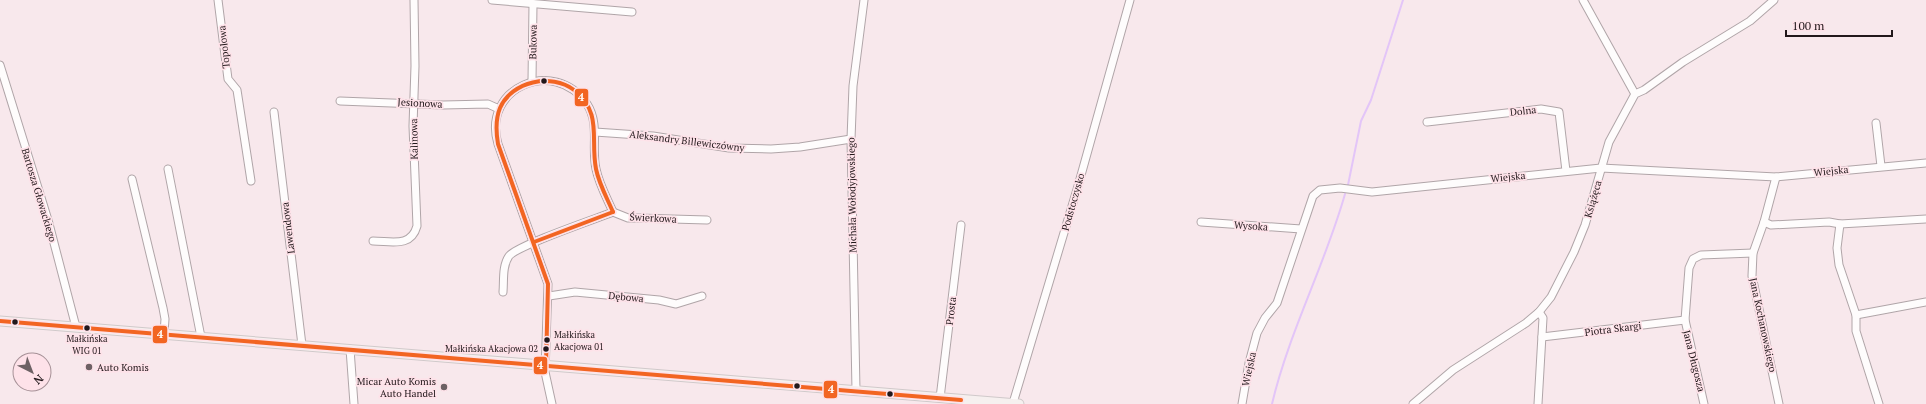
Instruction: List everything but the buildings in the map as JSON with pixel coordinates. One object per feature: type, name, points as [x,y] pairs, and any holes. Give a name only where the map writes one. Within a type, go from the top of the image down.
[{"type":"main road","points":[[0,321],[164,333],[546,366],[856,390],[940,398],[962,402],[1019,404]]},
{"type":"street","name":"Topolowa","points":[[218,0],[228,79],[237,90],[251,181]]},
{"type":"street","name":"Kalinowa","points":[[373,241],[400,242],[407,240],[414,235],[416,226],[413,149],[414,0]]},
{"type":"street","points":[[492,0],[632,12]]},
{"type":"street","name":"Michała Wołodyjowskiego","points":[[856,390],[851,140],[853,86],[864,0]]},
{"type":"street","name":"Podstoczysko","points":[[1013,404],[1078,186],[1130,0]]},
{"type":"street","points":[[1583,0],[1635,94],[1644,90],[1683,62],[1750,21],[1774,0]]},
{"type":"street","name":"Bukowa","points":[[532,81],[534,4]]},
{"type":"street","name":"Bartosza Głowackiego","points":[[0,65],[48,220],[76,327]]},
{"type":"street","points":[[504,292],[505,266],[509,257],[517,250],[534,242],[613,212],[596,169],[595,132],[590,109],[574,90],[554,81],[532,81],[524,84],[512,92],[499,109],[494,126],[496,137],[534,242],[547,281],[549,296],[545,377],[552,404]]},
{"type":"street","name":"Książęca","points":[[1413,404],[1453,370],[1526,323],[1539,312],[1551,297],[1574,252],[1585,225],[1609,142],[1635,94]]},
{"type":"street","name":"Jesionowa","points":[[340,101],[414,102],[443,105],[488,104],[499,109]]},
{"type":"street","name":"Dolna","points":[[1427,122],[1541,109],[1559,112],[1566,171]]},
{"type":"street","name":"Lawendowa","points":[[274,112],[302,345]]},
{"type":"street","points":[[1876,123],[1881,166]]},
{"type":"street","name":"Aleksandry Billewiczówny","points":[[595,132],[653,136],[729,148],[776,149],[851,140]]},
{"type":"street","name":"Wiejska","points":[[1242,404],[1249,363],[1257,334],[1265,318],[1277,302],[1313,196],[1320,190],[1340,188],[1372,192],[1601,168],[1776,177],[1926,163]]},
{"type":"street","points":[[168,169],[201,337]]},
{"type":"street","name":"Jana Kochanowskiego","points":[[1776,177],[1764,222],[1753,253],[1752,276],[1779,404]]},
{"type":"street","points":[[132,179],[163,308],[165,319],[164,333]]},
{"type":"street","name":"Świerkowa","points":[[613,212],[628,218],[707,220]]},
{"type":"street","points":[[1764,222],[1771,225],[1829,222],[1840,224],[1926,218]]},
{"type":"street","name":"Wysoka","points":[[1201,222],[1301,229]]},
{"type":"street","name":"Prosta","points":[[940,398],[961,224]]},
{"type":"street","points":[[1840,224],[1837,248],[1839,265],[1856,315],[1856,331],[1879,404]]},
{"type":"street","name":"Jana Długosza","points":[[1704,404],[1684,320],[1689,268],[1693,259],[1701,255],[1753,253]]},
{"type":"street","name":"Dębowa","points":[[549,296],[574,292],[659,300],[676,304],[702,296]]},
{"type":"street","points":[[1856,315],[1926,302]]},
{"type":"street","points":[[1538,404],[1543,318],[1539,312]]},
{"type":"street","name":"Piotra Skargi","points":[[1542,337],[1684,320]]},
{"type":"street","points":[[350,349],[354,404]]},
{"type":"waterway","points":[[1348,185],[1361,121],[1371,100],[1403,0]]},
{"type":"waterway","points":[[1272,404],[1279,377],[1297,325],[1328,247],[1345,194]]},
{"type":"transit line","name":"4","points":[[546,366],[548,284],[498,144],[496,126],[498,112],[513,91],[533,82],[554,82],[565,85],[574,90],[583,99],[589,108],[594,127],[597,175],[613,212]]},
{"type":"transit line","name":"4","points":[[534,242],[613,212]]},
{"type":"transit line","name":"4","points":[[0,321],[961,400]]},
{"type":"place","name":"Małkińska WIG 01","points":[[87,328]]},
{"type":"place","name":"Małkińska Akacjowa 01","points":[[547,340]]},
{"type":"place","name":"Małkińska Akacjowa 02","points":[[546,349]]},
{"type":"place","name":"Auto Komis","points":[[89,367]]},
{"type":"place","name":"Micar Auto Komis Auto Handel","points":[[444,387]]}]
